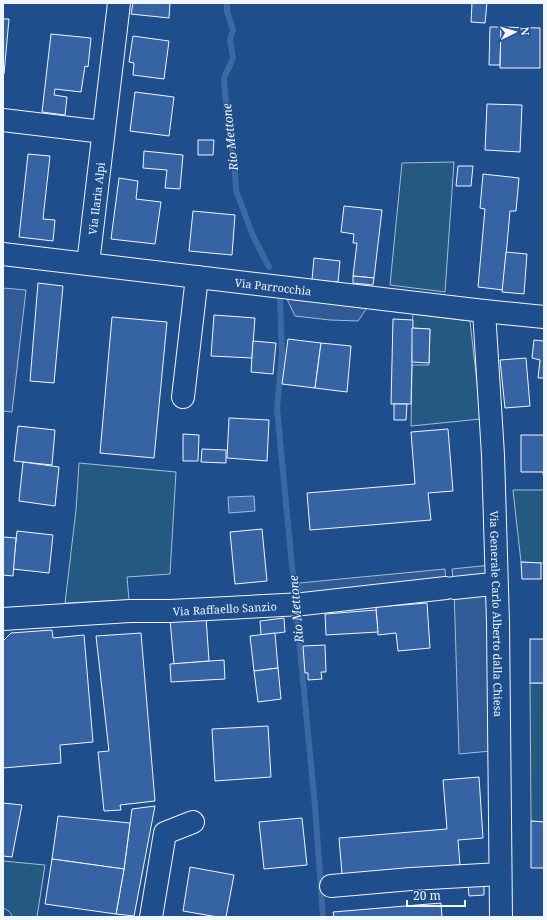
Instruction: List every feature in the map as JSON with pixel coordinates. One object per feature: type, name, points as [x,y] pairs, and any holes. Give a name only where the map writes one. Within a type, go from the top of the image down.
[{"type":"street","name":"Via Ilaria Alpi","points":[[88,264],[119,3]]},
{"type":"street","points":[[3,120],[104,132]]},
{"type":"street","name":"Via Parrocchia","points":[[3,254],[544,317]]},
{"type":"street","points":[[182,397],[197,277]]},
{"type":"street","name":"Via Generale Carlo Alberto dalla Chiesa","points":[[484,311],[493,455],[498,622],[501,917]]},
{"type":"street","name":"Via Raffaello Sanzio","points":[[3,619],[297,604],[492,584],[496,579]]},
{"type":"street","points":[[151,917],[165,833],[193,822]]},
{"type":"street","points":[[331,886],[411,879],[500,874]]},
{"type":"shaded area","points":[[454,162],[445,292],[390,285],[402,163]]},
{"type":"shaded area","points":[[3,288],[26,290],[12,412],[3,411]]},
{"type":"shaded area","points":[[287,299],[369,305],[358,321],[330,320],[295,316]]},
{"type":"shaded area","points":[[413,314],[470,321],[481,419],[411,426],[412,365],[429,365],[430,329],[412,328]]},
{"type":"shaded area","points":[[79,463],[176,472],[170,574],[127,577],[129,600],[65,603],[76,510]]},
{"type":"shaded area","points":[[513,490],[544,490],[544,563],[521,562]]},
{"type":"shaded area","points":[[254,496],[255,511],[229,513],[228,497]]},
{"type":"shaded area","points":[[491,565],[501,750],[459,754],[454,588],[452,569]]},
{"type":"shaded area","points":[[445,569],[446,586],[301,600],[299,583]]},
{"type":"shaded area","points":[[530,683],[544,683],[544,822],[531,821]]},
{"type":"shaded area","points":[[3,861],[45,865],[37,917],[12,917],[9,911],[3,908]]},
{"type":"building","points":[[133,3],[170,3],[169,18],[131,14]]},
{"type":"building","points":[[472,3],[487,3],[485,23],[471,22]]},
{"type":"building","points":[[3,19],[9,19],[4,74],[3,74]]},
{"type":"building","points":[[490,27],[501,27],[500,65],[489,65]]},
{"type":"building","points":[[501,27],[540,28],[540,68],[500,68]]},
{"type":"building","points":[[51,34],[91,38],[88,67],[85,66],[81,92],[55,89],[54,95],[67,97],[65,115],[42,112]]},
{"type":"building","points":[[133,36],[169,41],[164,79],[133,75],[134,63],[129,62]]},
{"type":"building","points":[[135,92],[174,97],[169,136],[130,131]]},
{"type":"building","points":[[487,104],[522,105],[520,152],[485,150]]},
{"type":"building","points":[[198,140],[214,140],[213,155],[198,155]]},
{"type":"building","points":[[144,151],[183,155],[180,189],[165,188],[167,170],[143,168]]},
{"type":"building","points":[[28,154],[50,156],[43,219],[55,220],[53,241],[19,237]]},
{"type":"building","points":[[458,166],[473,166],[471,186],[456,186]]},
{"type":"building","points":[[483,174],[519,178],[516,211],[510,211],[503,290],[478,287],[485,209],[480,208]]},
{"type":"building","points":[[119,178],[138,181],[136,199],[161,202],[155,244],[111,239]]},
{"type":"building","points":[[344,206],[382,210],[374,278],[353,276],[357,243],[353,243],[354,234],[341,232]]},
{"type":"building","points":[[193,211],[235,215],[232,255],[189,251]]},
{"type":"building","points":[[506,252],[527,254],[524,294],[502,292]]},
{"type":"building","points":[[314,258],[340,261],[338,282],[312,280]]},
{"type":"building","points":[[353,276],[374,278],[373,285],[353,283]]},
{"type":"building","points":[[38,283],[63,286],[54,383],[30,381]]},
{"type":"building","points":[[214,315],[255,318],[252,358],[211,356]]},
{"type":"building","points":[[112,317],[167,322],[154,458],[100,453]]},
{"type":"building","points":[[393,319],[413,320],[411,404],[391,404]]},
{"type":"building","points":[[412,328],[430,329],[429,363],[412,362]]},
{"type":"building","points":[[288,339],[321,343],[315,388],[282,384]]},
{"type":"building","points":[[534,340],[544,341],[544,378],[538,378],[540,360],[532,358]]},
{"type":"building","points":[[253,341],[276,343],[273,374],[251,372]]},
{"type":"building","points":[[321,343],[351,346],[347,392],[315,388]]},
{"type":"building","points":[[526,358],[530,406],[505,408],[500,360]]},
{"type":"building","points":[[394,404],[407,404],[406,420],[394,420]]},
{"type":"building","points":[[229,418],[269,420],[267,461],[227,458]]},
{"type":"building","points":[[18,426],[55,430],[52,465],[14,461]]},
{"type":"building","points":[[448,429],[453,491],[428,493],[431,520],[310,530],[307,493],[415,484],[411,432]]},
{"type":"building","points":[[183,434],[199,435],[198,461],[183,461]]},
{"type":"building","points":[[521,435],[544,435],[544,482],[543,472],[521,472]]},
{"type":"building","points":[[202,449],[226,450],[226,463],[201,462]]},
{"type":"building","points":[[23,462],[59,467],[55,506],[19,501]]},
{"type":"building","points":[[262,529],[267,581],[235,584],[230,532]]},
{"type":"building","points":[[17,531],[53,535],[49,573],[13,569]]},
{"type":"building","points":[[3,537],[16,538],[13,576],[3,575]]},
{"type":"building","points":[[521,562],[541,563],[541,579],[522,579]]},
{"type":"building","points":[[427,603],[430,648],[398,651],[396,633],[378,635],[376,607]]},
{"type":"building","points":[[376,610],[378,632],[326,635],[325,614]]},
{"type":"building","points":[[206,617],[209,661],[174,664],[170,620]]},
{"type":"building","points":[[284,618],[285,632],[261,635],[260,621]]},
{"type":"building","points":[[52,630],[53,638],[84,635],[93,742],[60,745],[61,763],[3,768],[3,641],[11,633]]},
{"type":"building","points":[[141,633],[155,801],[120,805],[121,810],[104,811],[98,752],[109,751],[96,636]]},
{"type":"building","points":[[275,633],[278,668],[254,671],[250,636]]},
{"type":"building","points":[[530,639],[544,639],[544,683],[530,683]]},
{"type":"building","points":[[325,645],[326,672],[321,672],[322,679],[308,680],[308,673],[305,673],[303,646]]},
{"type":"building","points":[[224,660],[225,679],[171,682],[170,664]]},
{"type":"building","points":[[278,668],[281,699],[258,702],[254,671]]},
{"type":"building","points":[[268,726],[271,777],[215,781],[212,729]]},
{"type":"building","points":[[479,777],[483,838],[458,840],[460,865],[342,874],[339,838],[447,829],[443,780]]},
{"type":"building","points":[[3,803],[22,805],[12,857],[3,856]]},
{"type":"building","points":[[155,806],[134,916],[116,914],[132,809]]},
{"type":"building","points":[[58,816],[130,823],[124,869],[52,859]]},
{"type":"building","points":[[302,818],[307,865],[264,869],[259,822]]},
{"type":"building","points":[[531,821],[544,822],[544,868],[531,868]]},
{"type":"building","points":[[52,859],[124,869],[116,914],[45,904]]},
{"type":"building","points":[[190,867],[234,875],[226,917],[183,911]]},
{"type":"building","points":[[484,883],[484,895],[469,896],[468,884]]},
{"type":"building","points":[[441,903],[442,917],[334,917],[333,912]]},
{"type":"waterway","name":"Rio Mettone","points":[[227,3],[227,11],[233,30],[230,40],[233,58],[224,78],[236,190],[253,236],[269,267]]},
{"type":"waterway","name":"Rio Mettone","points":[[280,301],[282,353],[277,409],[315,806],[323,917]]}]
